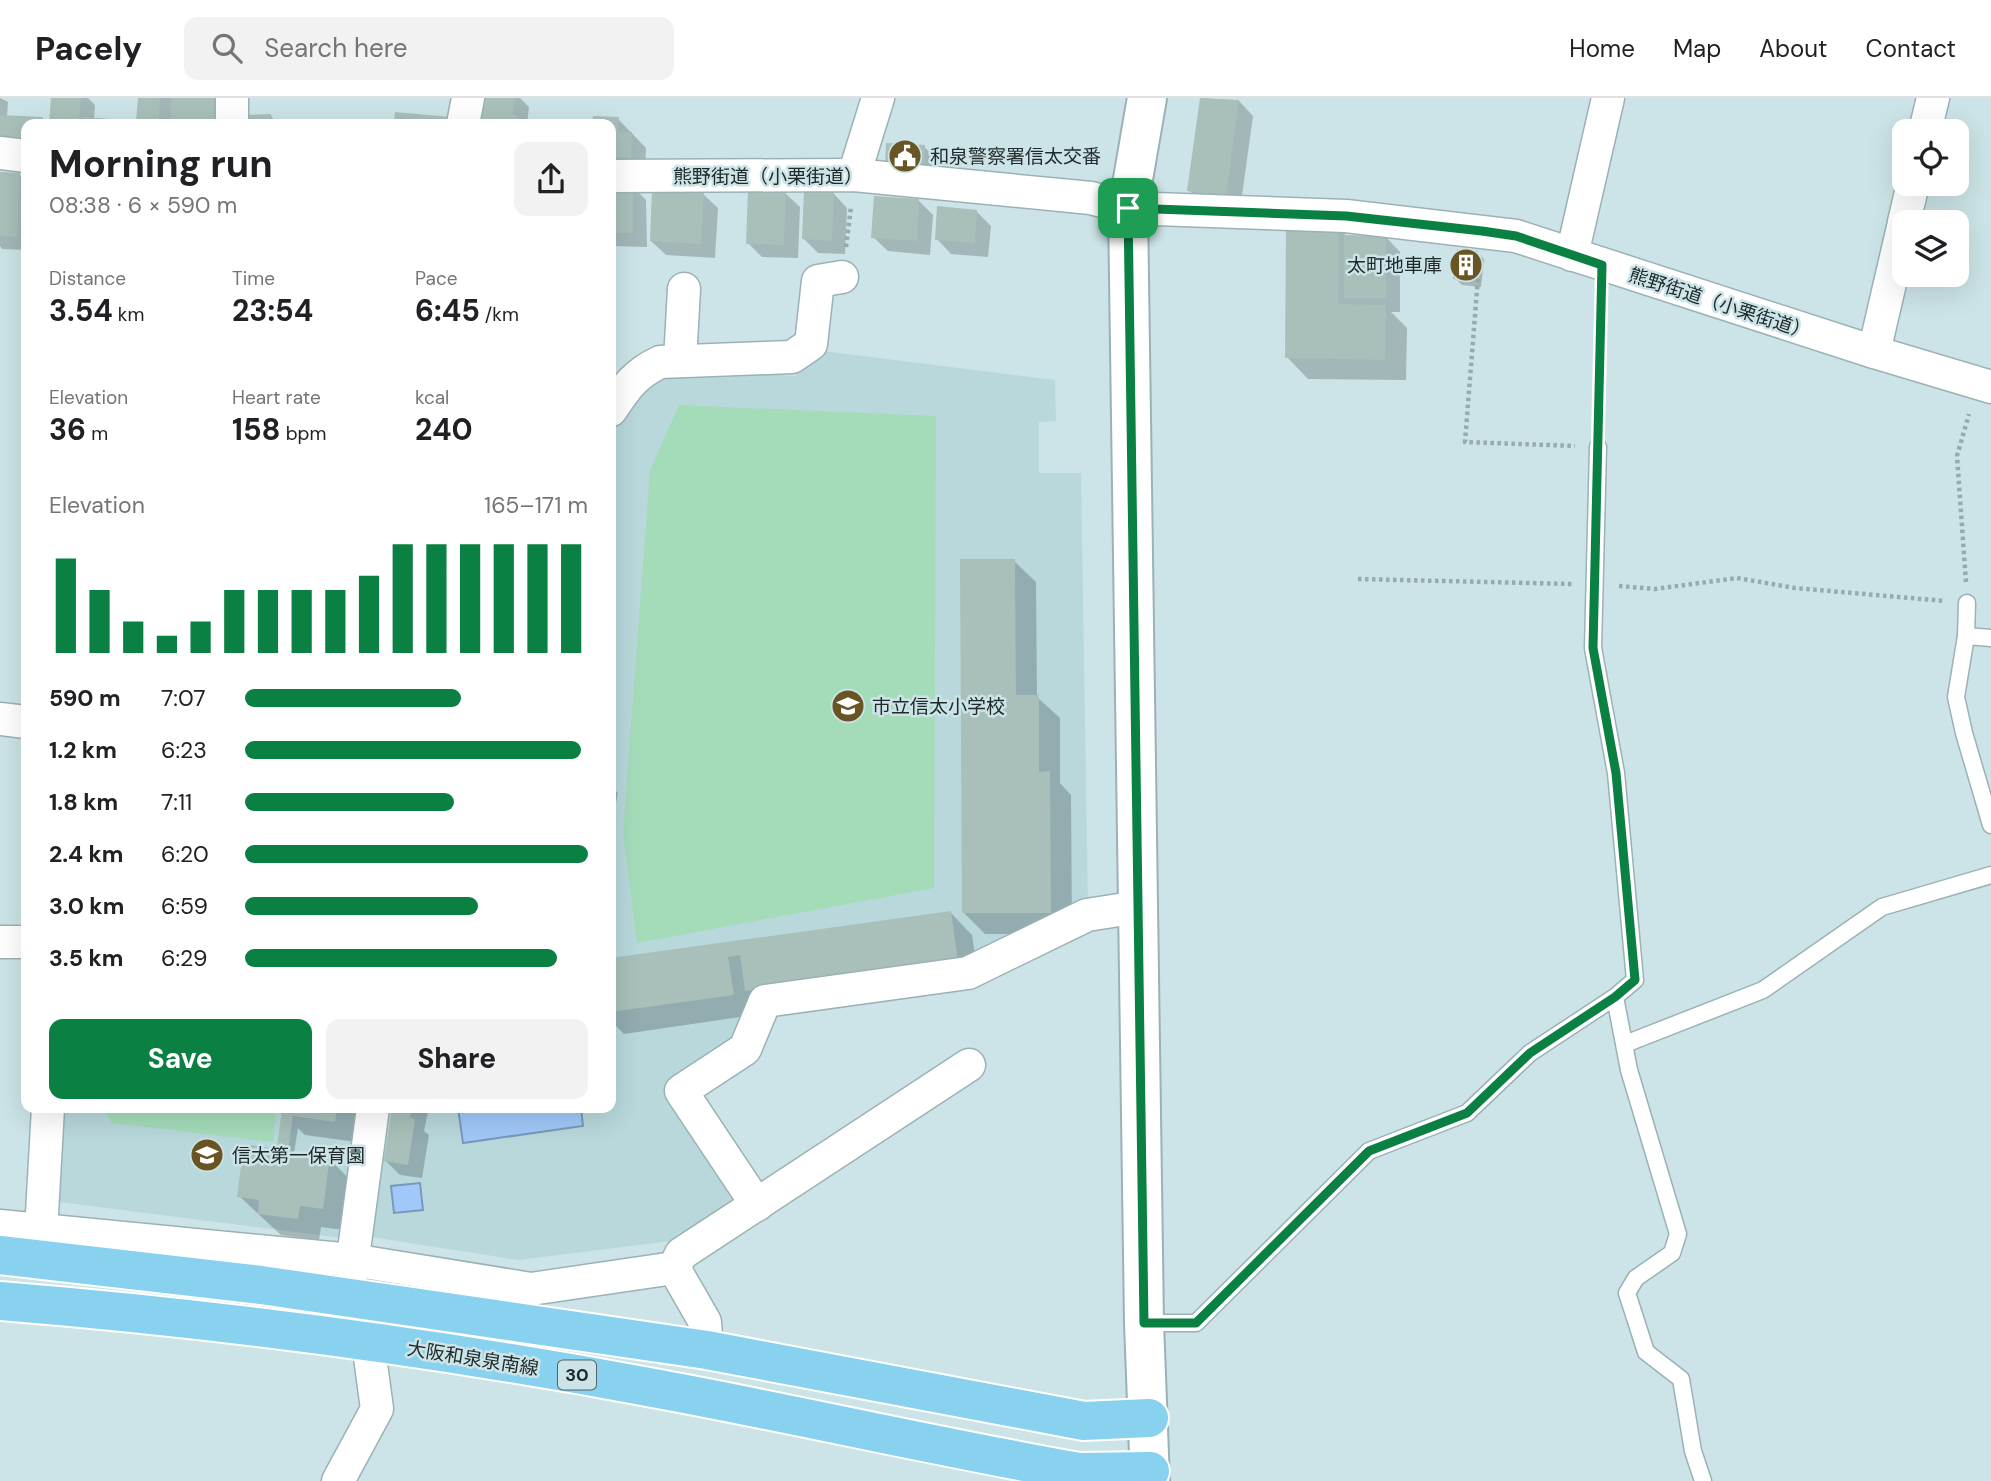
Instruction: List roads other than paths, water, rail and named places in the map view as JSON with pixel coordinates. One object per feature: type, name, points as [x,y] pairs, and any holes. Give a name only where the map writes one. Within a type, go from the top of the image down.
[{"type":"main road","name":"大阪和泉泉南線","points":[[0,1255],[261,1285],[707,1350],[1084,1422],[1149,1418]]},
{"type":"main road","name":"大阪和泉泉南線","points":[[0,1301],[107,1310],[454,1354],[657,1388],[1045,1474],[1079,1472],[1150,1476]]},
{"type":"street","points":[[232,98],[232,119]]},
{"type":"street","points":[[464,119],[468,98]]},
{"type":"street","points":[[854,175],[878,98]]},
{"type":"street","points":[[1147,98],[1128,208],[1144,1323],[1150,1476]]},
{"type":"street","points":[[1572,255],[1608,98]]},
{"type":"street","points":[[1928,119],[1933,98]]},
{"type":"street","name":"熊野街道（小栗街道）","points":[[616,176],[854,175],[1091,198],[1128,208],[1346,216],[1516,236],[1874,352],[1985,385]]},
{"type":"street","points":[[1874,352],[1892,274]]},
{"type":"street","points":[[616,402],[641,371],[660,362],[792,357],[811,344],[818,281],[842,277]]},
{"type":"street","points":[[680,361],[684,289]]},
{"type":"street","points":[[0,719],[21,721]]},
{"type":"street","points":[[757,1205],[681,1091],[745,1049],[765,1001],[968,972],[1087,915],[1138,907]]},
{"type":"street","points":[[0,942],[21,942]]},
{"type":"street","points":[[674,1268],[681,1254],[969,1065]]},
{"type":"street","points":[[41,1230],[48,1113]]},
{"type":"street","points":[[356,1300],[349,1278],[372,1113]]},
{"type":"street","points":[[0,1226],[352,1260],[531,1289],[674,1268]]},
{"type":"street","points":[[674,1268],[705,1322],[707,1350]]},
{"type":"street","points":[[338,1481],[377,1409],[368,1342]]},
{"type":"lane","points":[[1144,1323],[1196,1323],[1369,1151],[1467,1113],[1530,1053],[1615,997],[1635,980],[1616,773],[1593,648],[1598,447]]},
{"type":"lane","points":[[1967,603],[1966,636],[1956,697],[1991,825]]},
{"type":"lane","points":[[1966,636],[1991,638]]},
{"type":"lane","points":[[1625,1044],[1763,990],[1882,907],[1991,875]]},
{"type":"lane","points":[[1615,997],[1629,1070],[1678,1234],[1672,1253],[1636,1278],[1627,1293],[1646,1352],[1681,1379],[1693,1451],[1703,1481]]},
{"type":"water","points":[[459,1113],[582,1113],[583,1126],[463,1143]]},
{"type":"water","points":[[420,1183],[423,1210],[394,1213],[391,1186]]},
{"type":"place","name":"和泉警察署信太交番","points":[[905,156]]},
{"type":"place","name":"太町地車庫","points":[[1466,265]]},
{"type":"place","name":"市立信太小学校","points":[[848,706]]},
{"type":"place","name":"信太第一保育園","points":[[207,1155]]}]
